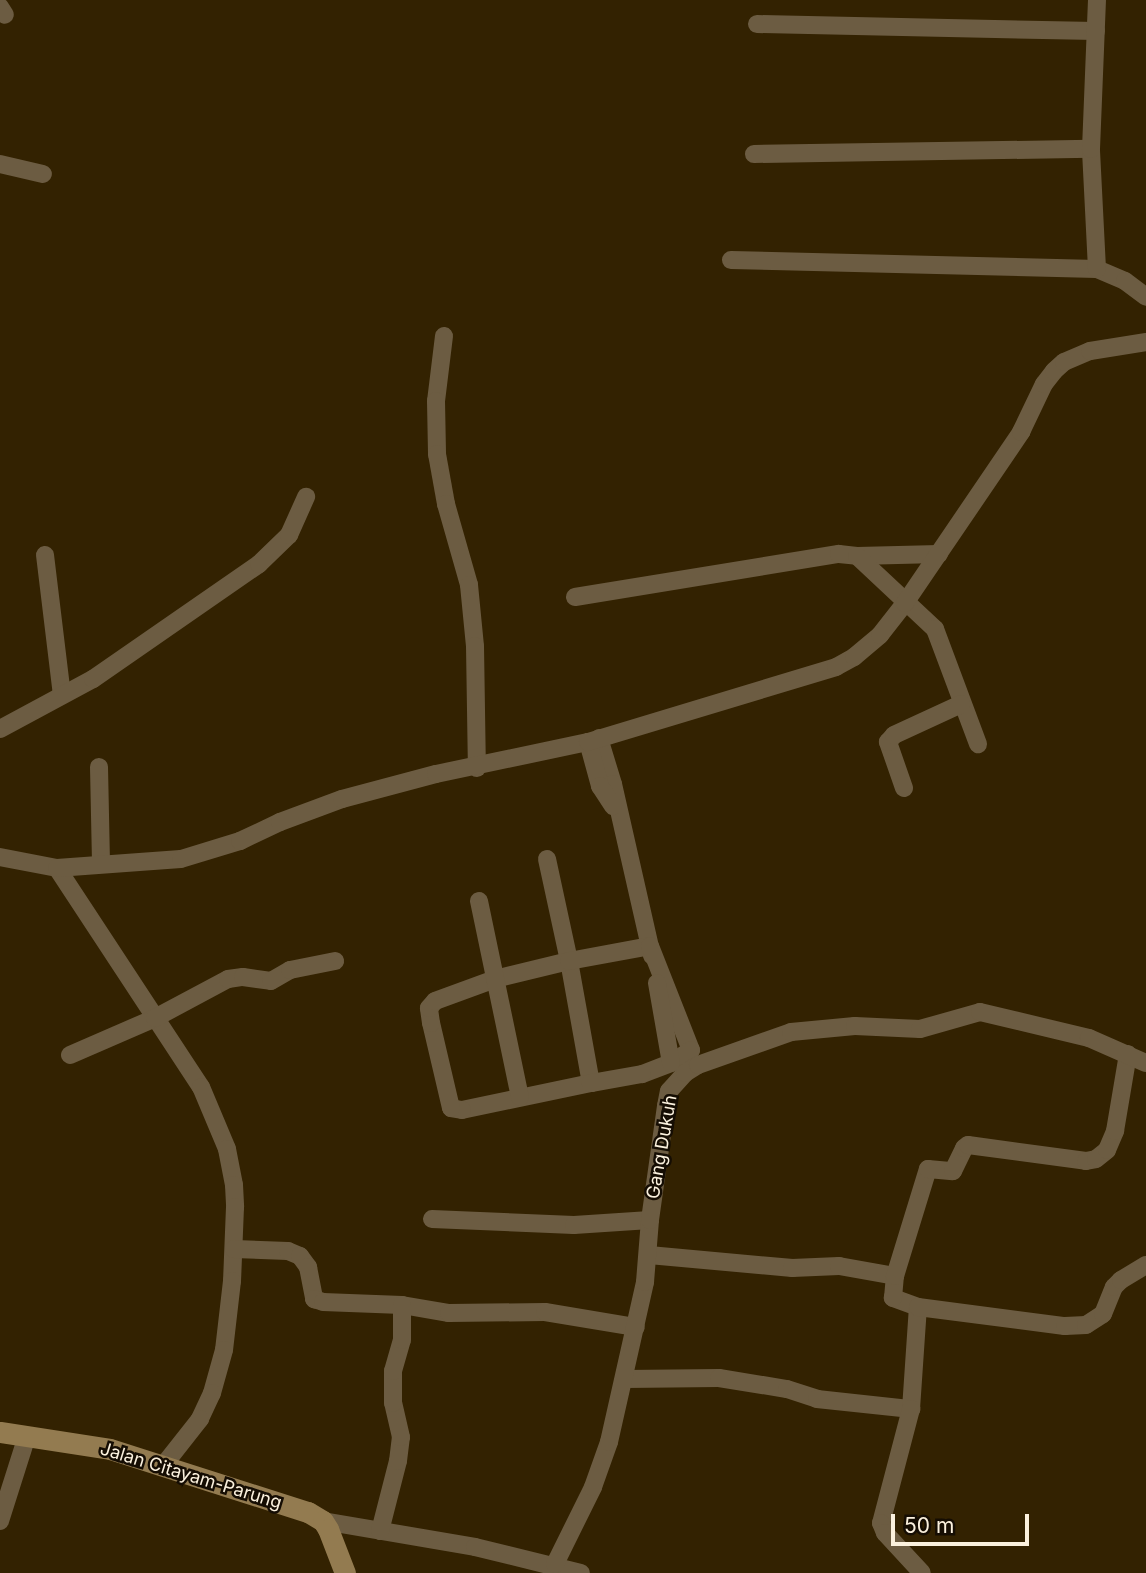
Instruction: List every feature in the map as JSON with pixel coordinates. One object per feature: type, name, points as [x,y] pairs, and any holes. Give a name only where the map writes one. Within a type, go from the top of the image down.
[{"type":"main road","name":"Jalan Citayam-Parung","points":[[0,1432],[110,1449],[308,1512],[323,1521]]},
{"type":"main road","points":[[323,1521],[345,1573]]},
{"type":"street","points":[[1097,0],[1091,149],[1097,269]]},
{"type":"street","points":[[757,24],[1096,32]]},
{"type":"street","points":[[754,154],[1091,149]]},
{"type":"street","points":[[0,163],[43,174]]},
{"type":"street","points":[[731,260],[1097,269],[1125,281],[1146,297]]},
{"type":"street","points":[[444,336],[436,401],[437,454],[446,504],[468,585],[475,646],[477,768]]},
{"type":"street","points":[[0,857],[57,868],[181,859],[240,841],[280,822],[342,799],[436,774],[477,768],[593,740],[836,667],[854,657],[880,635],[905,603],[1027,423],[1044,384],[1054,371],[1064,362],[1090,351],[1146,342]]},
{"type":"street","points":[[0,729],[62,695],[162,633],[259,564],[289,535],[306,497]]},
{"type":"street","points":[[575,597],[839,554],[939,554]]},
{"type":"street","points":[[45,555],[62,695]]},
{"type":"street","points":[[857,556],[935,629],[978,744]]},
{"type":"street","points":[[904,788],[888,742],[894,735],[961,704]]},
{"type":"street","points":[[593,740],[613,784],[650,946],[691,1050],[671,1063],[642,1074],[462,1110],[451,1108],[430,1023],[429,1008],[435,1001],[495,979],[569,961],[650,946]]},
{"type":"street","points":[[99,767],[100,863]]},
{"type":"street","points":[[547,859],[591,1083]]},
{"type":"street","points":[[57,868],[201,1087],[227,1149],[234,1185],[234,1249],[228,1326],[212,1393],[200,1419],[163,1466]]},
{"type":"street","points":[[479,901],[520,1097]]},
{"type":"street","points":[[70,1055],[155,1018],[229,979],[243,977],[271,981],[290,970],[335,961]]},
{"type":"street","name":"Gang Dukuh","points":[[555,1564],[600,1470],[625,1379],[649,1255],[650,1220],[669,1091],[685,1073],[698,1065],[771,1037],[820,1028],[920,1029],[980,1012],[1078,1035],[1146,1063]]},
{"type":"street","points":[[1128,1054],[1115,1131],[1107,1150],[1091,1161],[966,1146],[951,1172],[928,1170],[895,1276],[893,1300],[918,1307],[1065,1326],[1086,1325],[1103,1314],[1114,1287],[1146,1265]]},
{"type":"street","points":[[432,1219],[574,1225],[650,1220]]},
{"type":"street","points":[[234,1249],[296,1253],[308,1267],[313,1296],[318,1301],[402,1305],[449,1313],[545,1312],[636,1327]]},
{"type":"street","points":[[649,1255],[792,1268],[839,1266],[895,1276]]},
{"type":"street","points":[[380,1531],[398,1461],[401,1437],[393,1403],[393,1371],[402,1340],[402,1305]]},
{"type":"street","points":[[918,1307],[911,1409],[881,1523],[885,1533],[922,1573]]},
{"type":"street","points":[[625,1379],[719,1378],[787,1389],[817,1399],[911,1409]]},
{"type":"street","points":[[0,1521],[27,1436]]},
{"type":"street","points":[[323,1521],[555,1564],[581,1573]]}]
